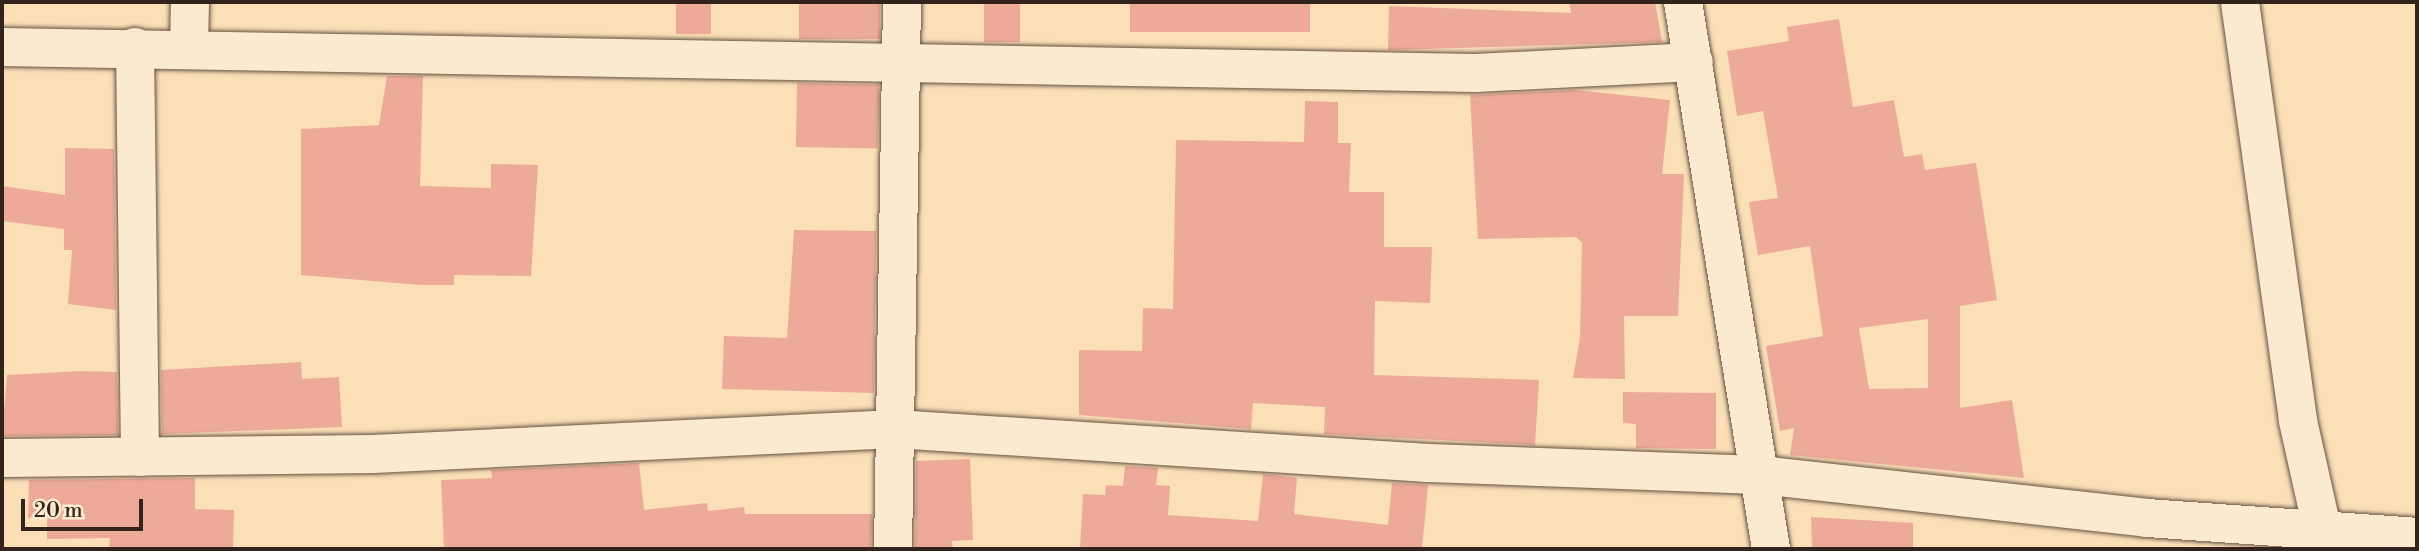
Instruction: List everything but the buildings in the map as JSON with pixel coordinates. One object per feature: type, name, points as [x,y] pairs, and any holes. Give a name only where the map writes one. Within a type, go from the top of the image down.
[{"type":"street","points":[[188,48],[190,2]]},
{"type":"street","points":[[893,549],[902,2]]},
{"type":"street","points":[[1683,2],[1771,549]]},
{"type":"street","points":[[2240,2],[2298,421],[2323,533]]},
{"type":"street","points":[[2,47],[900,60],[1476,73],[1694,62]]},
{"type":"street","points":[[135,47],[140,457]]},
{"type":"street","points":[[2,458],[373,454],[895,429],[1428,463],[1760,475],[2323,533],[2417,537]]}]
